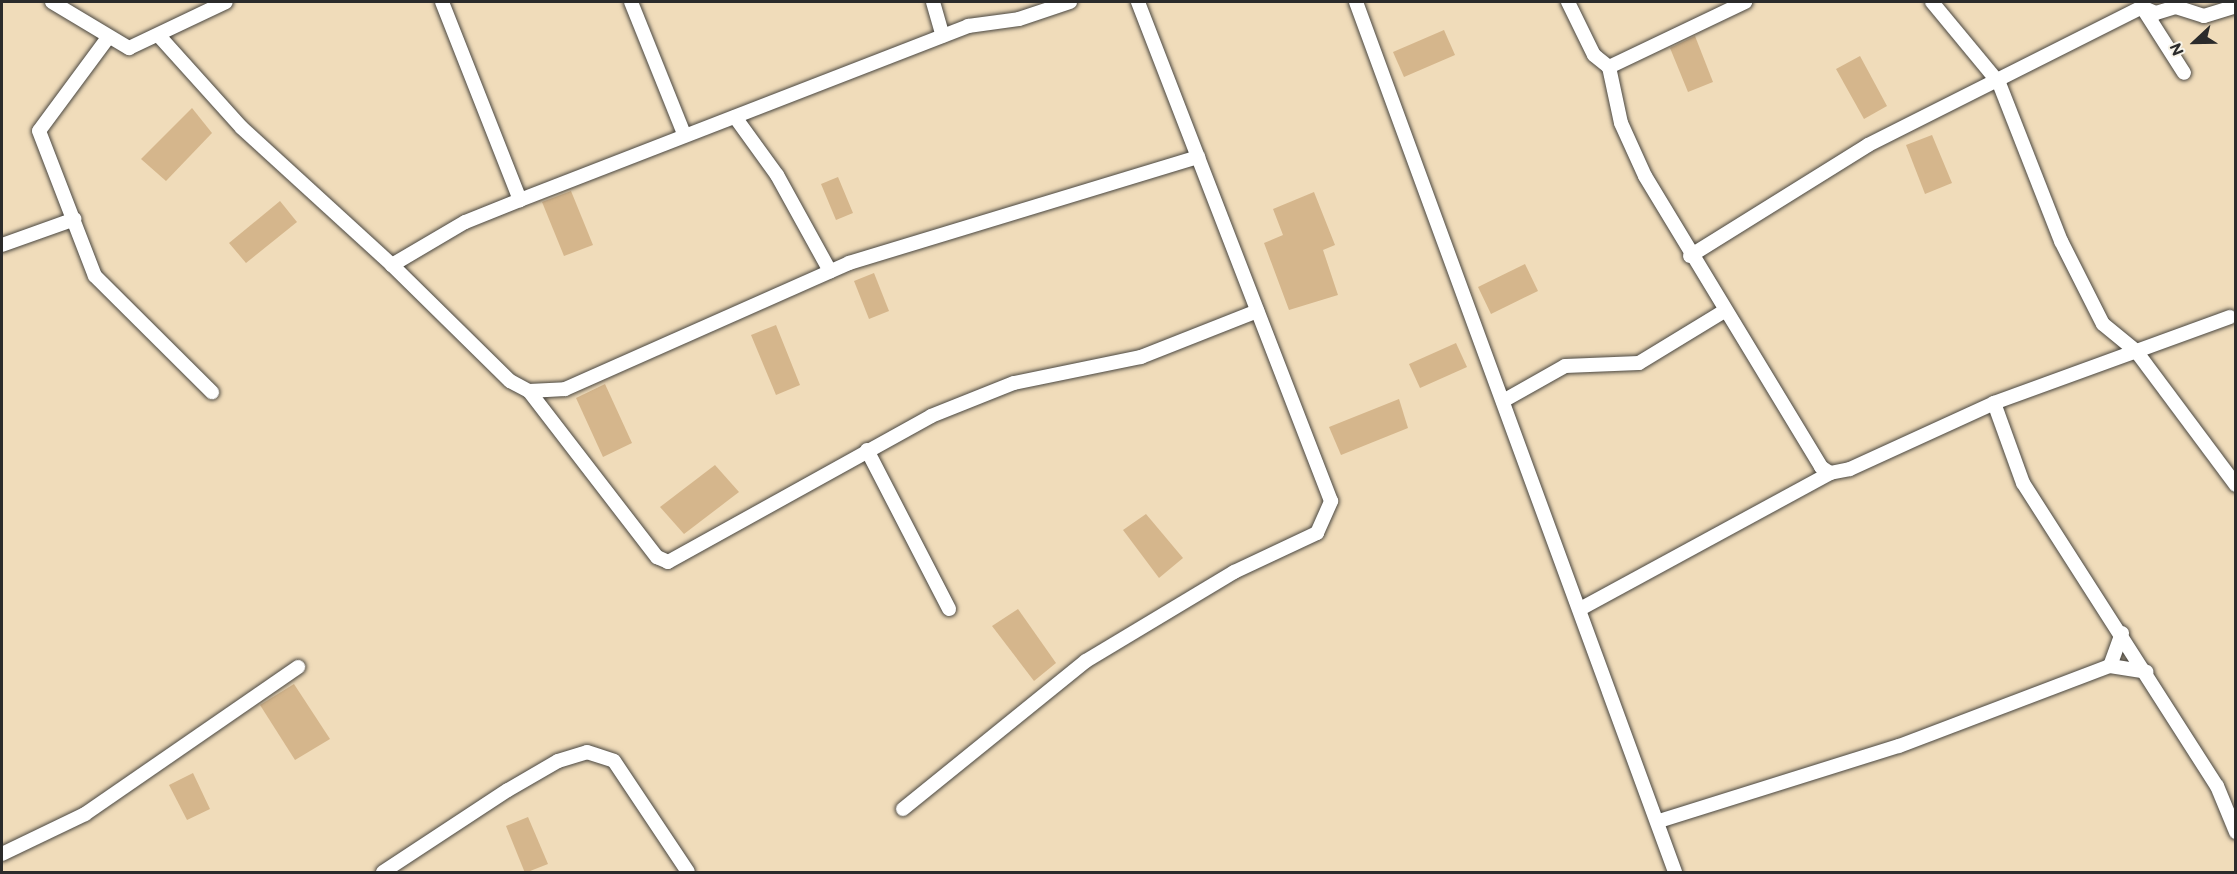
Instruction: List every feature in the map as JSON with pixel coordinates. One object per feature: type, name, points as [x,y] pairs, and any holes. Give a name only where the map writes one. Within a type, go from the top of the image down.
[{"type":"street","points":[[52,2],[107,39],[129,48],[160,38],[226,2]]},
{"type":"street","points":[[442,2],[520,200]]},
{"type":"street","points":[[631,2],[684,134]]},
{"type":"street","points":[[933,2],[943,36]]},
{"type":"street","points":[[392,266],[465,222],[684,134],[735,117],[943,36],[1070,2]]},
{"type":"street","points":[[903,809],[1086,662],[1234,572],[1317,533],[1330,501],[1138,2]]},
{"type":"street","points":[[1356,2],[1659,821],[1675,873]]},
{"type":"street","points":[[1568,2],[1594,55],[1609,67],[1621,123],[1690,256],[1815,461],[1830,473]]},
{"type":"street","points":[[1609,67],[1745,2]]},
{"type":"street","points":[[1932,2],[1999,83],[2061,240],[2103,324],[2136,351],[2235,485]]},
{"type":"street","points":[[1690,256],[1868,145],[1999,83],[2140,4]]},
{"type":"street","points":[[2140,4],[2156,13],[2176,7],[2204,16],[2235,6]]},
{"type":"street","points":[[2140,4],[2184,73]]},
{"type":"street","points":[[160,38],[242,128],[392,266],[510,381],[528,391],[657,557],[668,562],[931,416],[1014,383],[1141,357],[1257,311]]},
{"type":"street","points":[[107,39],[39,131],[75,219],[95,276],[212,392]]},
{"type":"street","points":[[735,117],[777,175],[830,271]]},
{"type":"street","points":[[528,391],[566,389],[830,271],[1198,157]]},
{"type":"street","points":[[2,244],[75,219]]},
{"type":"street","points":[[1503,401],[1565,366],[1639,363],[1723,312]]},
{"type":"street","points":[[1581,609],[1830,473],[1994,403],[2230,317]]},
{"type":"street","points":[[1994,403],[2023,483],[2147,672],[2217,786],[2235,831]]},
{"type":"street","points":[[867,450],[949,609]]},
{"type":"street","points":[[2110,666],[2122,633]]},
{"type":"street","points":[[1659,821],[1899,746],[2110,666],[2147,672]]},
{"type":"street","points":[[2,854],[85,813],[298,667]]},
{"type":"street","points":[[383,873],[508,790],[558,761],[587,752],[614,761],[688,873]]},
{"type":"building","points":[[1444,30],[1455,55],[1404,77],[1393,52]]},
{"type":"building","points":[[1695,36],[1713,82],[1688,92],[1670,48]]},
{"type":"building","points":[[1860,56],[1887,106],[1864,119],[1836,69]]},
{"type":"building","points":[[192,108],[212,133],[166,181],[141,159]]},
{"type":"building","points":[[1932,135],[1952,183],[1925,194],[1906,145]]},
{"type":"building","points":[[838,177],[853,213],[836,220],[821,184]]},
{"type":"building","points":[[571,191],[593,245],[564,256],[542,202]]},
{"type":"building","points":[[1314,192],[1335,245],[1323,250],[1338,295],[1289,310],[1264,243],[1283,235],[1273,209]]},
{"type":"building","points":[[280,201],[297,222],[246,263],[229,243]]},
{"type":"building","points":[[1525,264],[1538,291],[1491,314],[1478,287]]},
{"type":"building","points":[[874,273],[889,311],[869,319],[854,281]]},
{"type":"building","points":[[776,325],[800,385],[776,395],[751,335]]},
{"type":"building","points":[[1456,343],[1467,367],[1420,388],[1409,364]]},
{"type":"building","points":[[605,384],[632,443],[603,457],[576,398]]},
{"type":"building","points":[[1399,399],[1408,428],[1341,455],[1329,427]]},
{"type":"building","points":[[715,465],[739,492],[684,534],[660,507]]},
{"type":"building","points":[[1146,514],[1183,558],[1159,578],[1123,530]]},
{"type":"building","points":[[1018,609],[1056,663],[1034,681],[992,626]]},
{"type":"building","points":[[294,684],[330,739],[295,760],[260,705]]},
{"type":"building","points":[[193,773],[210,809],[187,820],[169,785]]},
{"type":"building","points":[[528,817],[548,864],[525,873],[506,826]]}]
